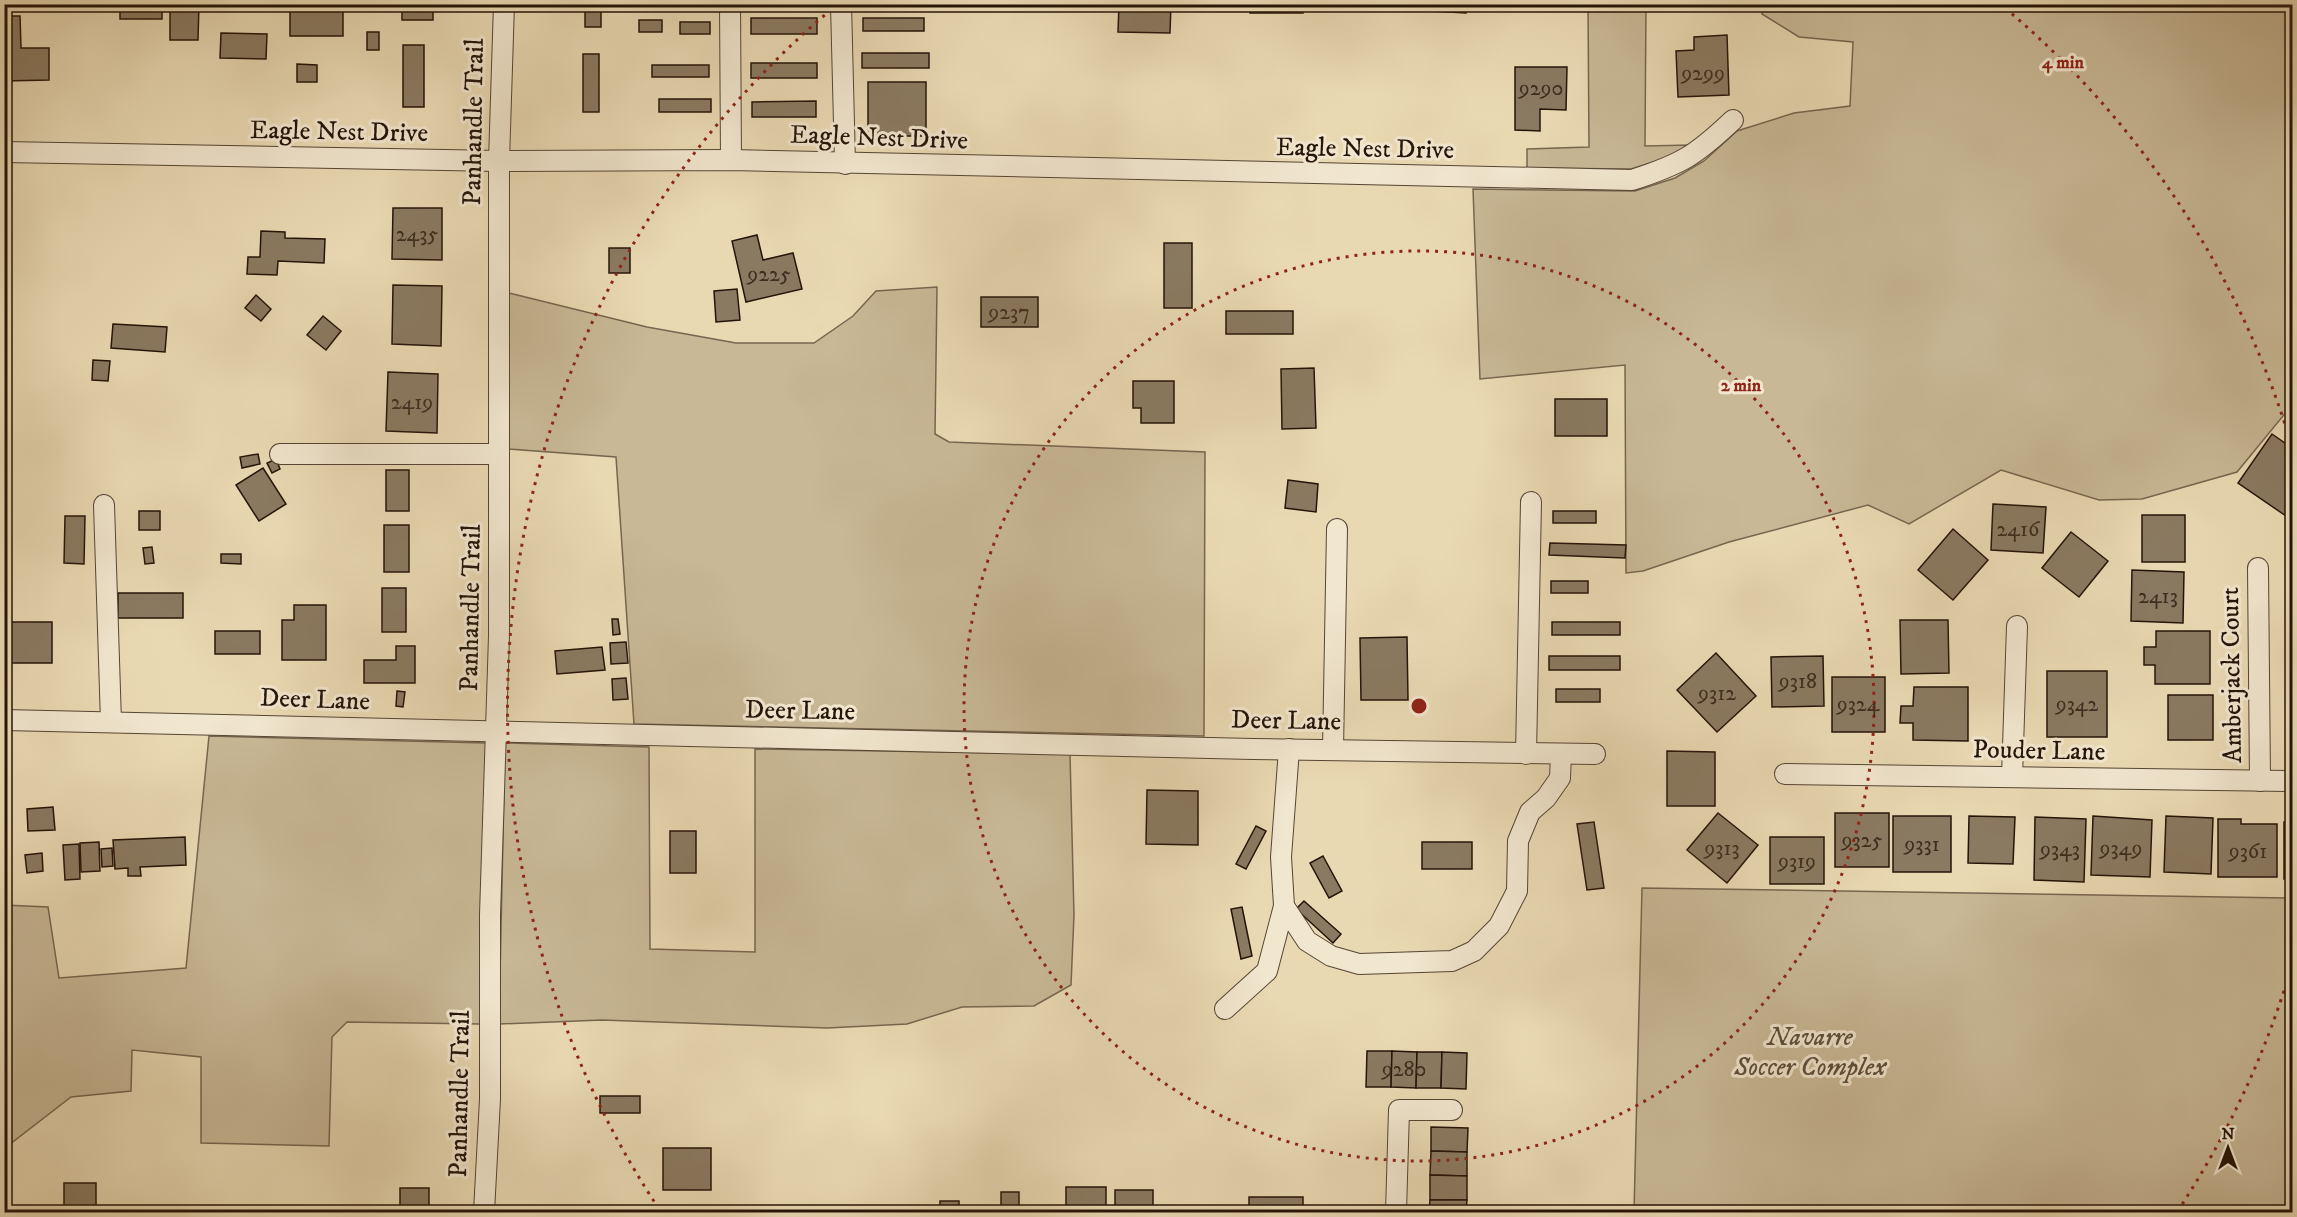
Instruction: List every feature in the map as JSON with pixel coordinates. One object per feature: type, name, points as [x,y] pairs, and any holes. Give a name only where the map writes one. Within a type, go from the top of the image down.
[{"type":"street","name":"Panhandle Trail","points":[[484,1212],[490,1099],[490,915],[496,732],[499,454],[499,161],[504,4]]},
{"type":"street","points":[[730,4],[731,160]]},
{"type":"street","points":[[841,4],[845,164]]},
{"type":"street","name":"Eagle Nest Drive","points":[[4,152],[499,161],[731,160],[1632,180],[1672,167],[1700,151],[1734,120]]},
{"type":"street","points":[[280,454],[374,452],[499,454]]},
{"type":"street","points":[[1526,754],[1531,502]]},
{"type":"street","points":[[104,505],[111,722]]},
{"type":"street","points":[[1333,748],[1337,529]]},
{"type":"street","name":"Amberjack Court","points":[[2258,568],[2260,781]]},
{"type":"street","points":[[2012,777],[2017,626]]},
{"type":"street","name":"Deer Lane","points":[[4,720],[1595,754]]},
{"type":"street","points":[[1225,1009],[1267,971],[1284,906],[1281,857],[1289,748]]},
{"type":"street","points":[[1284,906],[1307,941],[1331,956],[1359,964],[1452,961],[1474,951],[1499,926],[1517,891],[1518,841],[1530,812],[1546,798],[1560,778],[1561,754]]},
{"type":"street","name":"Pouder Lane","points":[[1785,774],[2292,781]]},
{"type":"street","points":[[1396,1212],[1399,1110],[1452,1110]]},
{"type":"green space","points":[[1588,5],[1646,5],[1645,146],[1689,145],[1669,157],[1631,169],[1527,168],[1527,149],[1589,147]]},
{"type":"green space","points":[[1762,5],[2292,5],[2292,405],[2237,472],[2142,499],[2099,500],[2001,470],[1909,524],[1868,505],[1729,542],[1643,571],[1626,573],[1625,365],[1480,379],[1473,189],[1635,191],[1675,178],[1704,161],[1737,131],[1794,113],[1850,106],[1853,42],[1799,37],[1762,14]]},
{"type":"green space","points":[[937,287],[935,434],[949,442],[1205,452],[1204,736],[634,724],[616,457],[509,449],[509,293],[647,327],[736,343],[814,343],[853,316],[876,291]]},
{"type":"green space","points":[[209,736],[486,743],[480,1024],[347,1022],[332,1037],[329,1146],[201,1143],[201,1057],[132,1050],[131,1091],[71,1097],[5,1148],[4,905],[48,907],[59,978],[186,968]]},
{"type":"green space","points":[[505,743],[649,747],[650,949],[755,952],[755,749],[1070,754],[1074,915],[1071,985],[1034,1006],[962,1007],[907,1024],[827,1028],[602,1020],[499,1024]]},
{"type":"green space","name":"Navarre Soccer Complex","points":[[1642,888],[2292,898],[2292,1212],[1634,1212]]},
{"type":"building","points":[[120,4],[162,4],[162,19],[120,19]]},
{"type":"building","points":[[170,4],[199,4],[198,40],[170,40]]},
{"type":"building","points":[[402,4],[433,4],[433,20],[402,20]]},
{"type":"building","points":[[585,4],[601,4],[601,27],[585,27]]},
{"type":"building","points":[[815,4],[826,4],[826,11],[815,11]]},
{"type":"building","points":[[1119,4],[1171,4],[1170,33],[1118,32]]},
{"type":"building","points":[[1249,4],[1303,4],[1303,13],[1250,13]]},
{"type":"building","points":[[1394,4],[1466,4],[1466,13],[1394,9]]},
{"type":"building","points":[[290,8],[343,8],[343,36],[290,36]]},
{"type":"building","points":[[4,16],[20,16],[21,48],[49,48],[49,80],[4,81]]},
{"type":"building","points":[[751,18],[817,18],[817,34],[751,34]]},
{"type":"building","points":[[863,18],[924,18],[924,31],[863,31]]},
{"type":"building","points":[[639,20],[662,20],[662,32],[639,32]]},
{"type":"building","points":[[680,22],[710,22],[710,34],[680,34]]},
{"type":"building","points":[[367,32],[379,32],[379,50],[367,50]]},
{"type":"building","points":[[221,33],[267,34],[266,59],[220,58]]},
{"type":"building","points":[[1727,35],[1729,95],[1678,97],[1676,51],[1694,50],[1694,37]]},
{"type":"building","points":[[403,45],[424,45],[424,107],[403,107]]},
{"type":"building","points":[[862,53],[929,53],[929,68],[862,68]]},
{"type":"building","points":[[583,54],[599,54],[599,112],[583,112]]},
{"type":"building","points":[[751,63],[817,63],[817,78],[751,78]]},
{"type":"building","points":[[297,64],[317,65],[317,82],[297,82]]},
{"type":"building","points":[[652,65],[709,65],[709,77],[652,77]]},
{"type":"building","points":[[1515,67],[1567,67],[1566,110],[1540,109],[1540,131],[1515,130]]},
{"type":"building","points":[[868,82],[926,82],[926,136],[868,136]]},
{"type":"building","points":[[659,99],[711,99],[711,112],[659,112]]},
{"type":"building","points":[[816,101],[816,117],[752,117],[752,102]]},
{"type":"building","points":[[393,208],[442,208],[442,260],[392,259]]},
{"type":"building","points":[[261,231],[285,232],[285,238],[325,239],[324,263],[278,261],[277,275],[247,274],[248,257],[260,257]]},
{"type":"building","points":[[757,235],[763,260],[793,253],[802,289],[746,302],[732,241]]},
{"type":"building","points":[[1164,243],[1192,243],[1192,308],[1164,308]]},
{"type":"building","points":[[609,248],[630,248],[630,273],[609,273]]},
{"type":"building","points":[[393,285],[442,286],[441,346],[392,344]]},
{"type":"building","points":[[737,289],[740,320],[716,322],[714,291]]},
{"type":"building","points":[[256,295],[271,309],[261,321],[245,308]]},
{"type":"building","points":[[981,297],[1038,297],[1038,327],[981,327]]},
{"type":"building","points":[[1226,311],[1293,311],[1293,334],[1226,334]]},
{"type":"building","points":[[323,316],[341,331],[326,350],[307,335]]},
{"type":"building","points":[[113,324],[167,327],[165,352],[111,348]]},
{"type":"building","points":[[93,360],[110,361],[108,381],[92,380]]},
{"type":"building","points":[[1314,368],[1316,428],[1282,429],[1281,369]]},
{"type":"building","points":[[388,372],[438,374],[437,433],[386,431]]},
{"type":"building","points":[[1133,381],[1174,381],[1174,423],[1141,423],[1141,408],[1133,408]]},
{"type":"building","points":[[1555,399],[1607,399],[1607,436],[1555,436]]},
{"type":"building","points":[[2272,434],[2292,448],[2292,506],[2286,516],[2238,483]]},
{"type":"building","points":[[258,454],[260,464],[242,468],[240,457]]},
{"type":"building","points":[[276,459],[280,469],[272,473],[267,463]]},
{"type":"building","points":[[263,468],[286,504],[259,521],[236,485]]},
{"type":"building","points":[[386,470],[409,470],[409,511],[386,511]]},
{"type":"building","points":[[1288,480],[1318,484],[1316,512],[1285,508]]},
{"type":"building","points":[[1993,504],[2046,507],[2043,553],[1991,550]]},
{"type":"building","points":[[139,511],[160,511],[160,530],[139,530]]},
{"type":"building","points":[[1553,511],[1596,511],[1596,523],[1553,523]]},
{"type":"building","points":[[2142,515],[2185,515],[2185,562],[2142,562]]},
{"type":"building","points":[[65,516],[85,516],[84,564],[64,563]]},
{"type":"building","points":[[384,525],[409,525],[409,572],[384,572]]},
{"type":"building","points":[[1953,529],[1988,560],[1953,600],[1918,570]]},
{"type":"building","points":[[2071,532],[2108,561],[2079,597],[2042,568]]},
{"type":"building","points":[[1550,543],[1626,545],[1625,558],[1549,555]]},
{"type":"building","points":[[152,547],[154,563],[145,564],[143,548]]},
{"type":"building","points":[[221,554],[241,554],[241,564],[221,563]]},
{"type":"building","points":[[2132,570],[2184,572],[2183,623],[2131,621]]},
{"type":"building","points":[[1551,581],[1588,581],[1588,593],[1551,593]]},
{"type":"building","points":[[382,588],[406,588],[406,632],[382,632]]},
{"type":"building","points":[[118,593],[183,593],[183,618],[118,618]]},
{"type":"building","points":[[294,605],[326,605],[326,660],[282,660],[282,620],[294,620]]},
{"type":"building","points":[[612,619],[618,619],[620,634],[613,635]]},
{"type":"building","points":[[1900,620],[1948,620],[1949,673],[1901,674]]},
{"type":"building","points":[[4,622],[52,622],[52,663],[4,663]]},
{"type":"building","points":[[1552,622],[1620,622],[1620,635],[1552,635]]},
{"type":"building","points":[[2292,624],[2292,682],[2291,682]]},
{"type":"building","points":[[215,631],[260,631],[260,654],[215,654]]},
{"type":"building","points":[[2156,631],[2210,631],[2210,684],[2155,684],[2155,665],[2144,665],[2144,647],[2156,647]]},
{"type":"building","points":[[1407,637],[1408,700],[1361,700],[1360,638]]},
{"type":"building","points":[[626,642],[628,663],[611,664],[610,643]]},
{"type":"building","points":[[396,646],[415,646],[415,683],[364,683],[364,660],[396,660]]},
{"type":"building","points":[[602,647],[605,670],[557,674],[555,651]]},
{"type":"building","points":[[1716,653],[1756,696],[1717,732],[1677,690]]},
{"type":"building","points":[[1549,656],[1620,656],[1620,670],[1549,670]]},
{"type":"building","points":[[1823,656],[1824,706],[1772,707],[1771,657]]},
{"type":"building","points":[[2047,671],[2107,671],[2107,737],[2047,737]]},
{"type":"building","points":[[1832,677],[1885,677],[1885,732],[1832,732]]},
{"type":"building","points":[[626,678],[628,699],[613,700],[612,679]]},
{"type":"building","points":[[1914,687],[1968,687],[1968,741],[1913,740],[1913,723],[1900,723],[1901,706],[1913,706]]},
{"type":"building","points":[[1556,689],[1600,689],[1600,702],[1556,702]]},
{"type":"building","points":[[397,691],[405,692],[403,707],[396,706]]},
{"type":"building","points":[[2168,695],[2213,695],[2213,740],[2168,740]]},
{"type":"building","points":[[1667,751],[1715,752],[1715,806],[1667,806]]},
{"type":"building","points":[[1147,790],[1198,791],[1198,845],[1146,844]]},
{"type":"building","points":[[53,807],[55,830],[28,831],[27,809]]},
{"type":"building","points":[[1718,813],[1758,845],[1727,883],[1687,850]]},
{"type":"building","points":[[1835,813],[1889,813],[1889,867],[1835,867]]},
{"type":"building","points":[[1893,816],[1951,816],[1951,872],[1893,872]]},
{"type":"building","points":[[1969,816],[2015,817],[2013,864],[1968,863]]},
{"type":"building","points":[[2093,816],[2152,820],[2150,877],[2091,875]]},
{"type":"building","points":[[2166,816],[2213,818],[2211,874],[2164,872]]},
{"type":"building","points":[[2035,817],[2086,819],[2084,882],[2034,880]]},
{"type":"building","points":[[2218,819],[2241,819],[2241,824],[2277,824],[2277,877],[2218,877]]},
{"type":"building","points":[[1594,822],[1604,888],[1587,890],[1577,824]]},
{"type":"building","points":[[2284,822],[2292,822],[2292,879],[2284,879]]},
{"type":"building","points":[[1256,826],[1266,831],[1246,869],[1236,864]]},
{"type":"building","points":[[670,831],[696,831],[696,873],[670,873]]},
{"type":"building","points":[[185,837],[186,865],[140,867],[141,876],[128,876],[128,868],[115,869],[113,840]]},
{"type":"building","points":[[1770,837],[1824,837],[1824,884],[1770,884]]},
{"type":"building","points":[[99,842],[100,871],[81,872],[80,843]]},
{"type":"building","points":[[1422,842],[1472,842],[1472,869],[1422,869]]},
{"type":"building","points":[[79,844],[80,879],[65,880],[63,845]]},
{"type":"building","points":[[112,848],[113,866],[102,867],[101,849]]},
{"type":"building","points":[[42,853],[43,871],[27,873],[25,855]]},
{"type":"building","points":[[1323,856],[1342,891],[1329,898],[1310,863]]},
{"type":"building","points":[[1304,901],[1341,934],[1333,943],[1296,909]]},
{"type":"building","points":[[1242,907],[1252,956],[1241,959],[1231,909]]},
{"type":"building","points":[[1367,1051],[1392,1051],[1391,1087],[1366,1087]]},
{"type":"building","points":[[1392,1051],[1417,1052],[1416,1088],[1391,1087]]},
{"type":"building","points":[[1417,1052],[1442,1052],[1441,1088],[1416,1088]]},
{"type":"building","points":[[1442,1052],[1467,1053],[1466,1089],[1441,1088]]},
{"type":"building","points":[[600,1096],[640,1096],[640,1113],[600,1113]]},
{"type":"building","points":[[1431,1127],[1468,1128],[1467,1152],[1431,1151]]},
{"type":"building","points":[[663,1148],[711,1148],[711,1190],[663,1190]]},
{"type":"building","points":[[1431,1151],[1467,1152],[1467,1176],[1430,1175]]},
{"type":"building","points":[[1430,1175],[1467,1176],[1467,1200],[1430,1200]]},
{"type":"building","points":[[64,1183],[96,1183],[96,1208],[64,1208]]},
{"type":"building","points":[[1066,1187],[1106,1187],[1106,1212],[1066,1212]]},
{"type":"building","points":[[400,1188],[429,1188],[429,1212],[400,1212]]},
{"type":"building","points":[[1115,1190],[1153,1190],[1153,1212],[1115,1212]]},
{"type":"building","points":[[1001,1192],[1019,1192],[1019,1212],[1001,1212]]},
{"type":"building","points":[[1249,1197],[1303,1197],[1303,1212],[1249,1212]]},
{"type":"building","points":[[1430,1200],[1467,1200],[1466,1212],[1429,1212]]},
{"type":"building","points":[[940,1201],[959,1201],[959,1212],[940,1212]]},
{"type":"building","points":[[1597,1208],[1631,1208],[1631,1212],[1596,1212]]},
{"type":"building","points":[[586,1210],[586,1212],[530,1212],[530,1211]]}]
